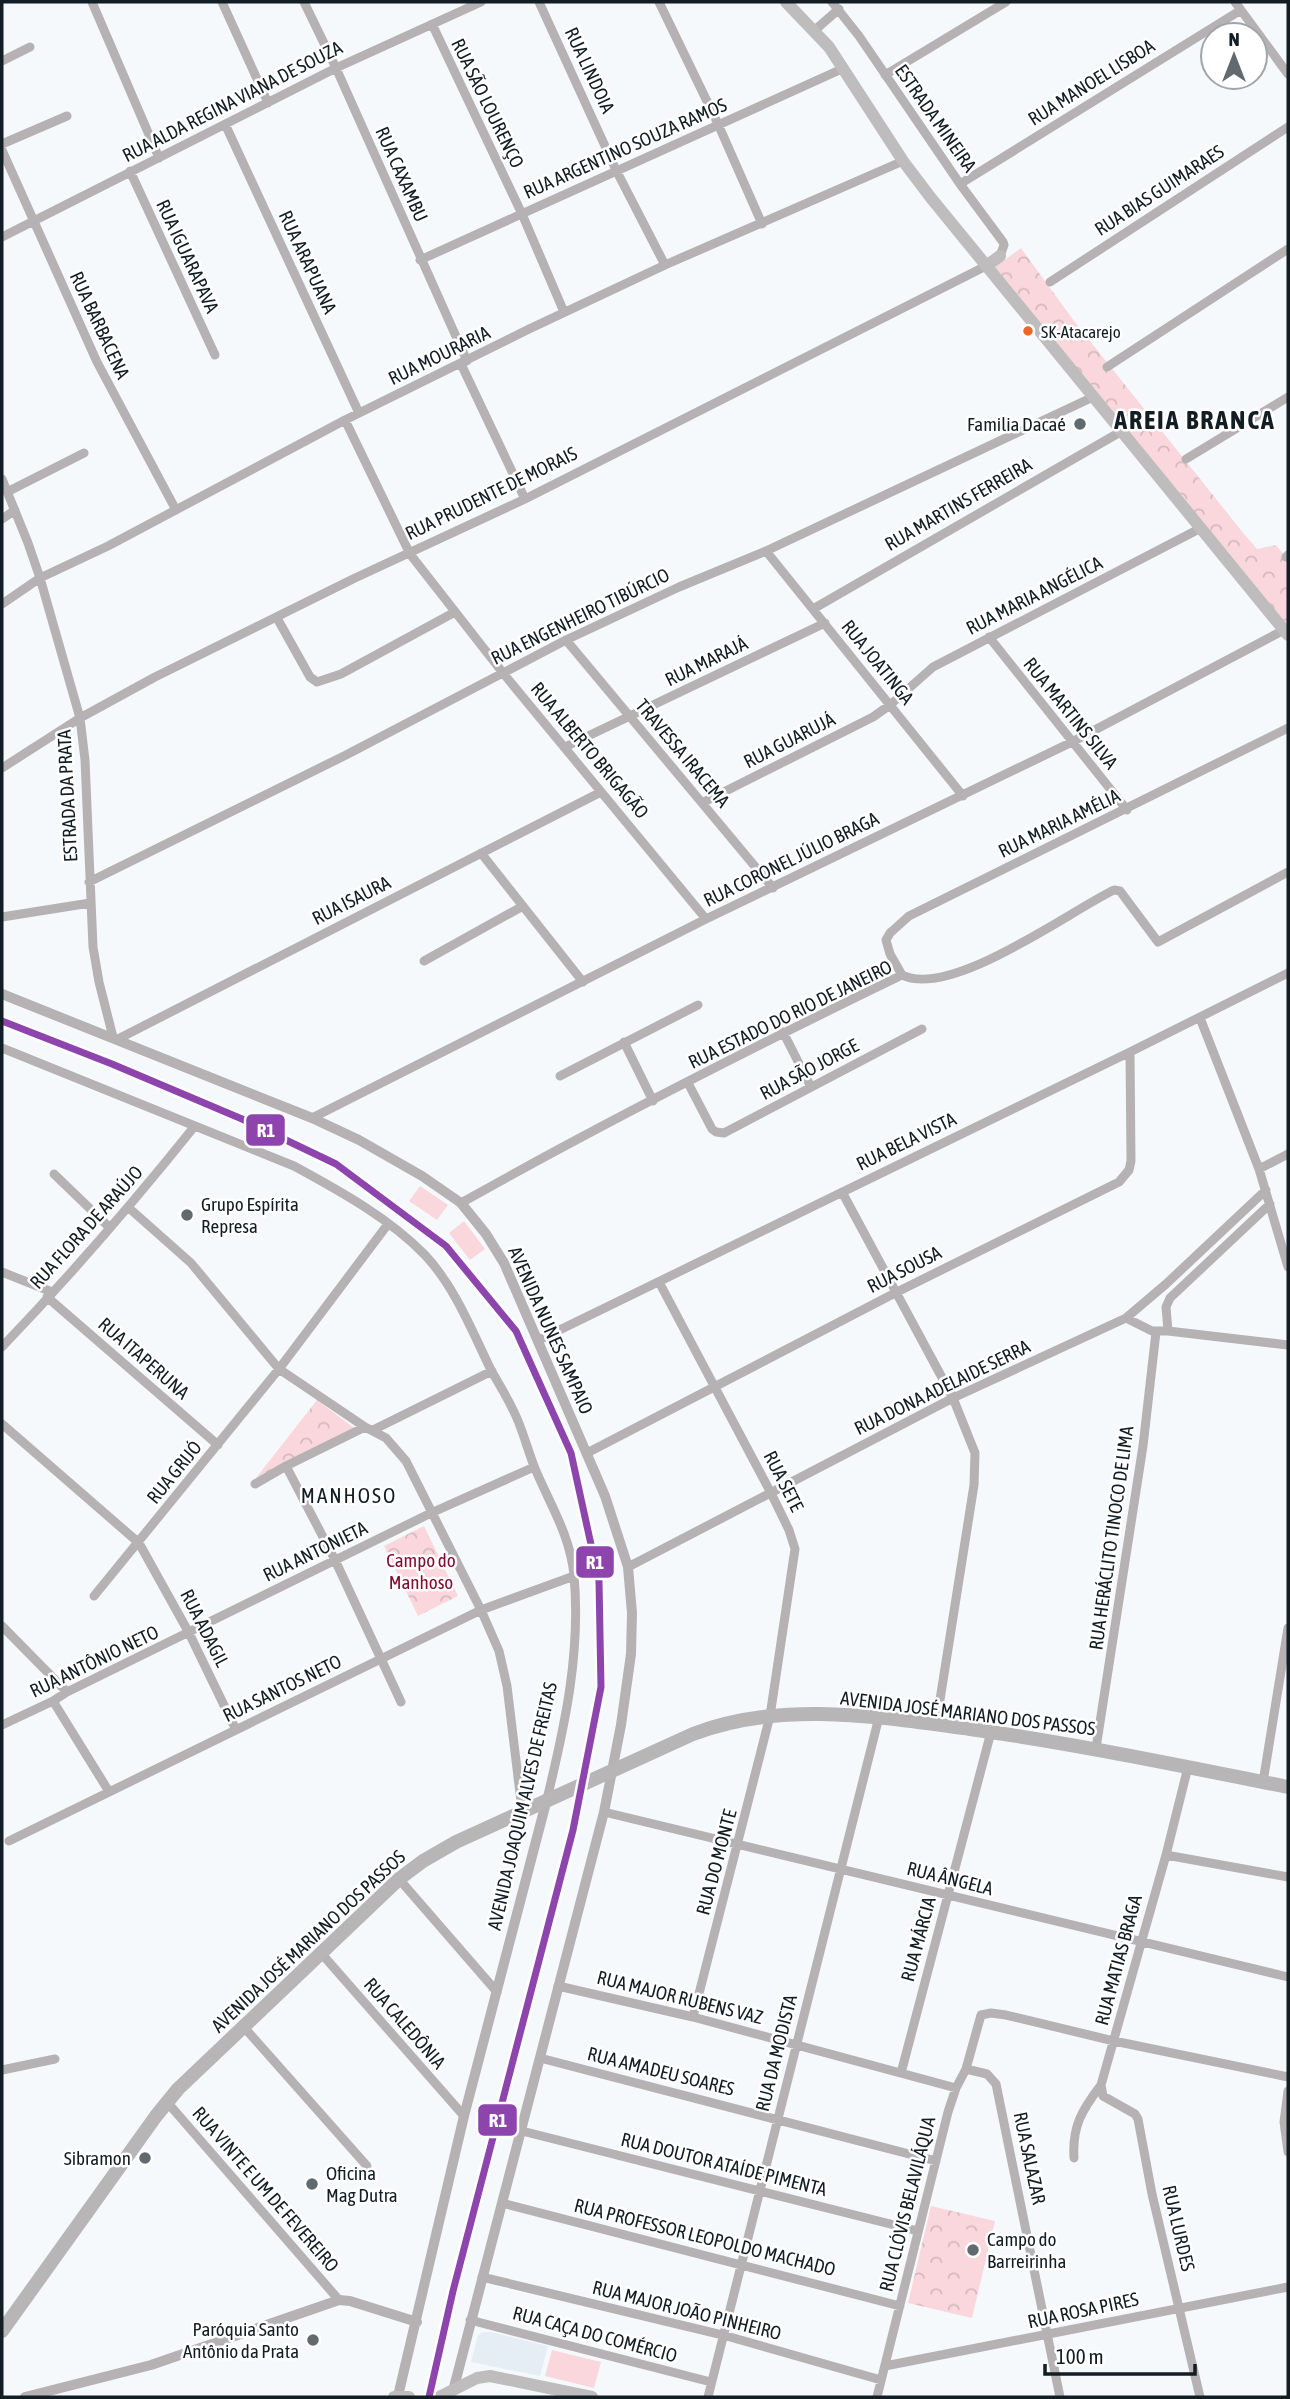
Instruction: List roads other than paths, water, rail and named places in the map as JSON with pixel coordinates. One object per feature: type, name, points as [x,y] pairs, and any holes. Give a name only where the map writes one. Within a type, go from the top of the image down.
[{"type":"main road","points":[[786,2],[816,30],[844,68],[903,161],[986,266],[1286,632]]},
{"type":"main road","name":"RUA PRUDENTE DE MORAIS","points":[[986,266],[1000,256]]},
{"type":"main road","name":"AVENIDA JOSÉ MARIANO DOS PASSOS","points":[[2,2331],[167,2102],[243,2025],[399,1879],[440,1851],[522,1810],[706,1728],[770,1716],[835,1714],[878,1717],[1096,1748],[1288,1787]]},
{"type":"main road","points":[[439,2397],[453,2394],[481,2377],[495,2376],[592,2397]]},
{"type":"street","points":[[92,2],[159,158]]},
{"type":"street","points":[[222,2],[268,103]]},
{"type":"street","name":"RUA CAXAMBU","points":[[304,2],[336,68],[526,499]]},
{"type":"street","name":"RUA ALDA REGINA VIANA DE SOUZA","points":[[2,237],[336,68],[481,2]]},
{"type":"street","name":"RUA LINDOIA","points":[[539,2],[616,170],[665,265]]},
{"type":"street","points":[[659,2],[719,124],[762,224]]},
{"type":"street","points":[[885,75],[1006,2]]},
{"type":"street","points":[[1235,2],[1288,74]]},
{"type":"street","points":[[816,30],[836,5]]},
{"type":"street","name":"ESTRADA MINEIRA","points":[[836,5],[1003,242],[1000,256]]},
{"type":"street","name":"RUA MANOEL LISBOA","points":[[960,184],[1241,10]]},
{"type":"street","name":"RUA SÃO LOURENÇO","points":[[432,24],[522,214],[564,312]]},
{"type":"street","points":[[2,61],[30,47]]},
{"type":"street","name":"RUA ARGENTINO SOUZA RAMOS","points":[[421,260],[844,68]]},
{"type":"street","points":[[2,144],[66,116]]},
{"type":"street","name":"RUA ARAPUANA","points":[[225,124],[359,414]]},
{"type":"street","name":"RUA BIAS GUIMARAES","points":[[1050,282],[1288,127]]},
{"type":"street","name":"RUA BARBACENA","points":[[2,150],[33,223],[121,410],[176,510]]},
{"type":"street","name":"RUA MOURARIA","points":[[2,604],[40,578],[108,546],[345,421],[564,312],[903,161]]},
{"type":"street","name":"RUA IGUARAPAVA","points":[[130,172],[215,355]]},
{"type":"street","points":[[1107,367],[1288,249]]},
{"type":"street","name":"RUA PRUDENTE DE MORAIS","points":[[2,768],[80,718],[155,677],[526,499],[986,266]]},
{"type":"street","name":"RUA ENGENHEIRO TIBÚRCIO","points":[[89,882],[346,755],[566,640],[679,587],[766,551],[1093,397]]},
{"type":"street","points":[[1186,459],[1288,397]]},
{"type":"street","name":"RUA ALBERTO BRIGAGÃO","points":[[345,421],[410,554],[503,673],[706,919]]},
{"type":"street","name":"RUA MARTINS FERREIRA","points":[[813,609],[1122,431]]},
{"type":"street","points":[[7,492],[84,453]]},
{"type":"street","name":"ESTRADA DA PRATA","points":[[2,479],[40,578],[80,718],[85,760],[90,903],[99,982],[115,1038]]},
{"type":"street","points":[[2,519],[15,510]]},
{"type":"street","name":"RUA MARIA ANGÉLICA","points":[[890,705],[933,667],[1201,528]]},
{"type":"street","name":"RUA JOATINGA","points":[[766,551],[963,796]]},
{"type":"street","points":[[277,618],[310,677],[317,682],[330,679],[455,612]]},
{"type":"street","name":"RUA MARAJÁ","points":[[565,747],[825,623]]},
{"type":"street","name":"RUA CORONEL JÚLIO BRAGA","points":[[312,1118],[706,919],[1072,742],[1286,632]]},
{"type":"street","name":"RUA MARTINS SILVA","points":[[989,637],[1127,810]]},
{"type":"street","name":"TRAVESSA IRACEMA","points":[[566,640],[773,888]]},
{"type":"street","name":"RUA GUARUJÁ","points":[[702,803],[856,726],[890,705]]},
{"type":"street","name":"RUA MARIA AMÉLIA","points":[[902,975],[890,954],[886,940],[909,916],[1288,728]]},
{"type":"street","name":"RUA ISAURA","points":[[115,1038],[601,792]]},
{"type":"street","points":[[481,853],[583,982]]},
{"type":"street","name":"RUA ESTADO DO RIO DE JANEIRO","points":[[461,1203],[783,1032],[902,975],[919,980],[942,978],[986,960],[1025,942],[1114,890],[1120,891],[1158,942],[1288,872]]},
{"type":"street","points":[[2,917],[90,903]]},
{"type":"street","points":[[424,961],[523,906]]},
{"type":"street","name":"RUA BELA VISTA","points":[[538,1340],[1288,973]]},
{"type":"street","name":"AVENIDA NUNES SAMPAIO","points":[[2,994],[312,1118],[422,1176],[461,1203],[486,1234],[504,1263],[606,1496],[628,1567],[632,1613],[631,1654],[614,1768],[453,2394]]},
{"type":"street","points":[[560,1076],[698,1005]]},
{"type":"street","points":[[1200,1018],[1259,1168],[1288,1267]]},
{"type":"street","name":"RUA SÃO JORGE","points":[[688,1083],[712,1129],[719,1134],[729,1132],[922,1029]]},
{"type":"street","points":[[783,1032],[811,1087]]},
{"type":"street","points":[[624,1042],[653,1101]]},
{"type":"street","name":"AVENIDA JOAQUIM ALVES DE FREITAS","points":[[2,1048],[294,1166],[327,1184],[412,1243],[435,1267],[456,1301],[519,1423],[534,1467],[566,1536],[574,1576],[575,1631],[570,1690],[547,1799],[464,2116],[400,2397]]},
{"type":"street","name":"RUA SOUSA","points":[[587,1453],[897,1292],[1122,1180],[1131,1161],[1130,1052]]},
{"type":"street","name":"RUA FLORA DE ARAÚJO","points":[[2,1347],[129,1208],[194,1127]]},
{"type":"street","points":[[1259,1168],[1288,1154]]},
{"type":"street","points":[[54,1174],[109,1227]]},
{"type":"street","name":"RUA DONA ADELAIDE SERRA","points":[[628,1567],[953,1398],[1126,1318],[1266,1190]]},
{"type":"street","points":[[842,1192],[953,1398],[975,1453],[975,1475],[936,1725]]},
{"type":"street","points":[[1168,1331],[1166,1307],[1170,1298],[1270,1204]]},
{"type":"street","points":[[129,1208],[191,1263],[279,1369],[393,1444],[406,1461],[492,1633],[504,1670],[522,1810]]},
{"type":"street","name":"RUA GRIJÓ","points":[[94,1596],[279,1369],[388,1224]]},
{"type":"street","name":"RUA ITAPERUNA","points":[[2,1272],[50,1294],[218,1445]]},
{"type":"street","name":"RUA SETE","points":[[659,1282],[792,1537],[795,1556],[770,1716]]},
{"type":"street","points":[[1126,1318],[1156,1332],[1168,1331],[1288,1345]]},
{"type":"street","name":"RUA HERÁCLITO TINOCO DE LIMA","points":[[1096,1748],[1141,1459],[1156,1332]]},
{"type":"street","points":[[255,1484],[286,1466],[492,1371]]},
{"type":"street","name":"RUA ADAGIL","points":[[2,1424],[139,1544],[189,1633],[236,1730]]},
{"type":"street","points":[[286,1466],[335,1560],[401,1702]]},
{"type":"street","name":"RUA ANTONIETA","points":[[189,1633],[431,1513],[534,1467]]},
{"type":"street","name":"RUA SANTOS NETO","points":[[9,1841],[108,1790],[481,1610],[574,1576]]},
{"type":"street","points":[[2,1626],[67,1692]]},
{"type":"street","points":[[1263,1782],[1288,1628]]},
{"type":"street","name":"RUA ANTÔNIO NETO","points":[[2,1725],[189,1633]]},
{"type":"street","points":[[53,1702],[108,1790]]},
{"type":"street","name":"RUA DO MONTE","points":[[693,2017],[770,1716]]},
{"type":"street","name":"RUA DA MODISTA","points":[[708,2397],[878,1717]]},
{"type":"street","name":"RUA MÁRCIA","points":[[901,2073],[991,1732]]},
{"type":"street","name":"RUA MATIAS BRAGA","points":[[1074,2158],[1076,2125],[1087,2103],[1101,2085],[1188,1767]]},
{"type":"street","name":"RUA ÂNGELA","points":[[604,1812],[1288,1977]]},
{"type":"street","points":[[1166,1855],[1288,1877]]},
{"type":"street","points":[[399,1879],[496,1992]]},
{"type":"street","name":"RUA CALEDÔNIA","points":[[321,1953],[464,2116]]},
{"type":"street","name":"RUA MAJOR RUBENS VAZ","points":[[558,1986],[693,2017],[956,2088]]},
{"type":"street","name":"RUA CLÓVIS BELAVILÁQUA","points":[[877,2397],[936,2161],[956,2088],[966,2069],[981,2015],[995,2013],[1114,2041]]},
{"type":"street","points":[[243,2025],[367,2166]]},
{"type":"street","points":[[1114,2041],[1288,2077]]},
{"type":"street","name":"RUA AMADEU SOARES","points":[[540,2058],[936,2161]]},
{"type":"street","points":[[2,2070],[55,2059]]},
{"type":"street","name":"RUA SALAZAR","points":[[966,2069],[987,2074],[996,2084],[1060,2397]]},
{"type":"street","name":"RUA LURDES","points":[[1101,2085],[1103,2096],[1135,2114],[1138,2119],[1152,2194],[1200,2397]]},
{"type":"street","points":[[1288,2091],[1284,2122],[1288,2152]]},
{"type":"street","name":"RUA VINTE E UM DE FEVEREIRO","points":[[167,2102],[339,2300]]},
{"type":"street","name":"RUA DOUTOR ATAÍDE PIMENTA","points":[[522,2131],[918,2231]]},
{"type":"street","name":"RUA PROFESSOR LEOPOLDO MACHADO","points":[[502,2203],[900,2306]]},
{"type":"street","name":"RUA MAJOR JOÃO PINHEIRO","points":[[482,2277],[723,2335],[881,2380]]},
{"type":"street","name":"RUA ROSA PIRES","points":[[885,2366],[1288,2287]]},
{"type":"street","points":[[25,2397],[151,2365],[339,2300],[417,2322]]},
{"type":"street","name":"RUA CAÇA DO COMÉRCIO","points":[[470,2320],[711,2382]]},
{"type":"place","name":"SK-Atacarejo","points":[[1028,331]]},
{"type":"place","name":"Familia Dacaé","points":[[1080,424]]},
{"type":"place","name":"Grupo Espírita Represa","points":[[187,1215]]},
{"type":"place","name":"Sibramon","points":[[145,2158]]},
{"type":"place","name":"Oficina Mag Dutra","points":[[312,2184]]},
{"type":"place","name":"Campo do Barreirinha","points":[[973,2250]]},
{"type":"place","name":"Paróquia Santo Antônio da Prata","points":[[313,2340]]},
{"type":"district","name":"AREIA BRANCA","points":[[1195,420]]},
{"type":"district","name":"MANHOSO","points":[[349,1496]]},
{"type":"park label","name":"Campo do Manhoso","points":[[421,1571]]}]
